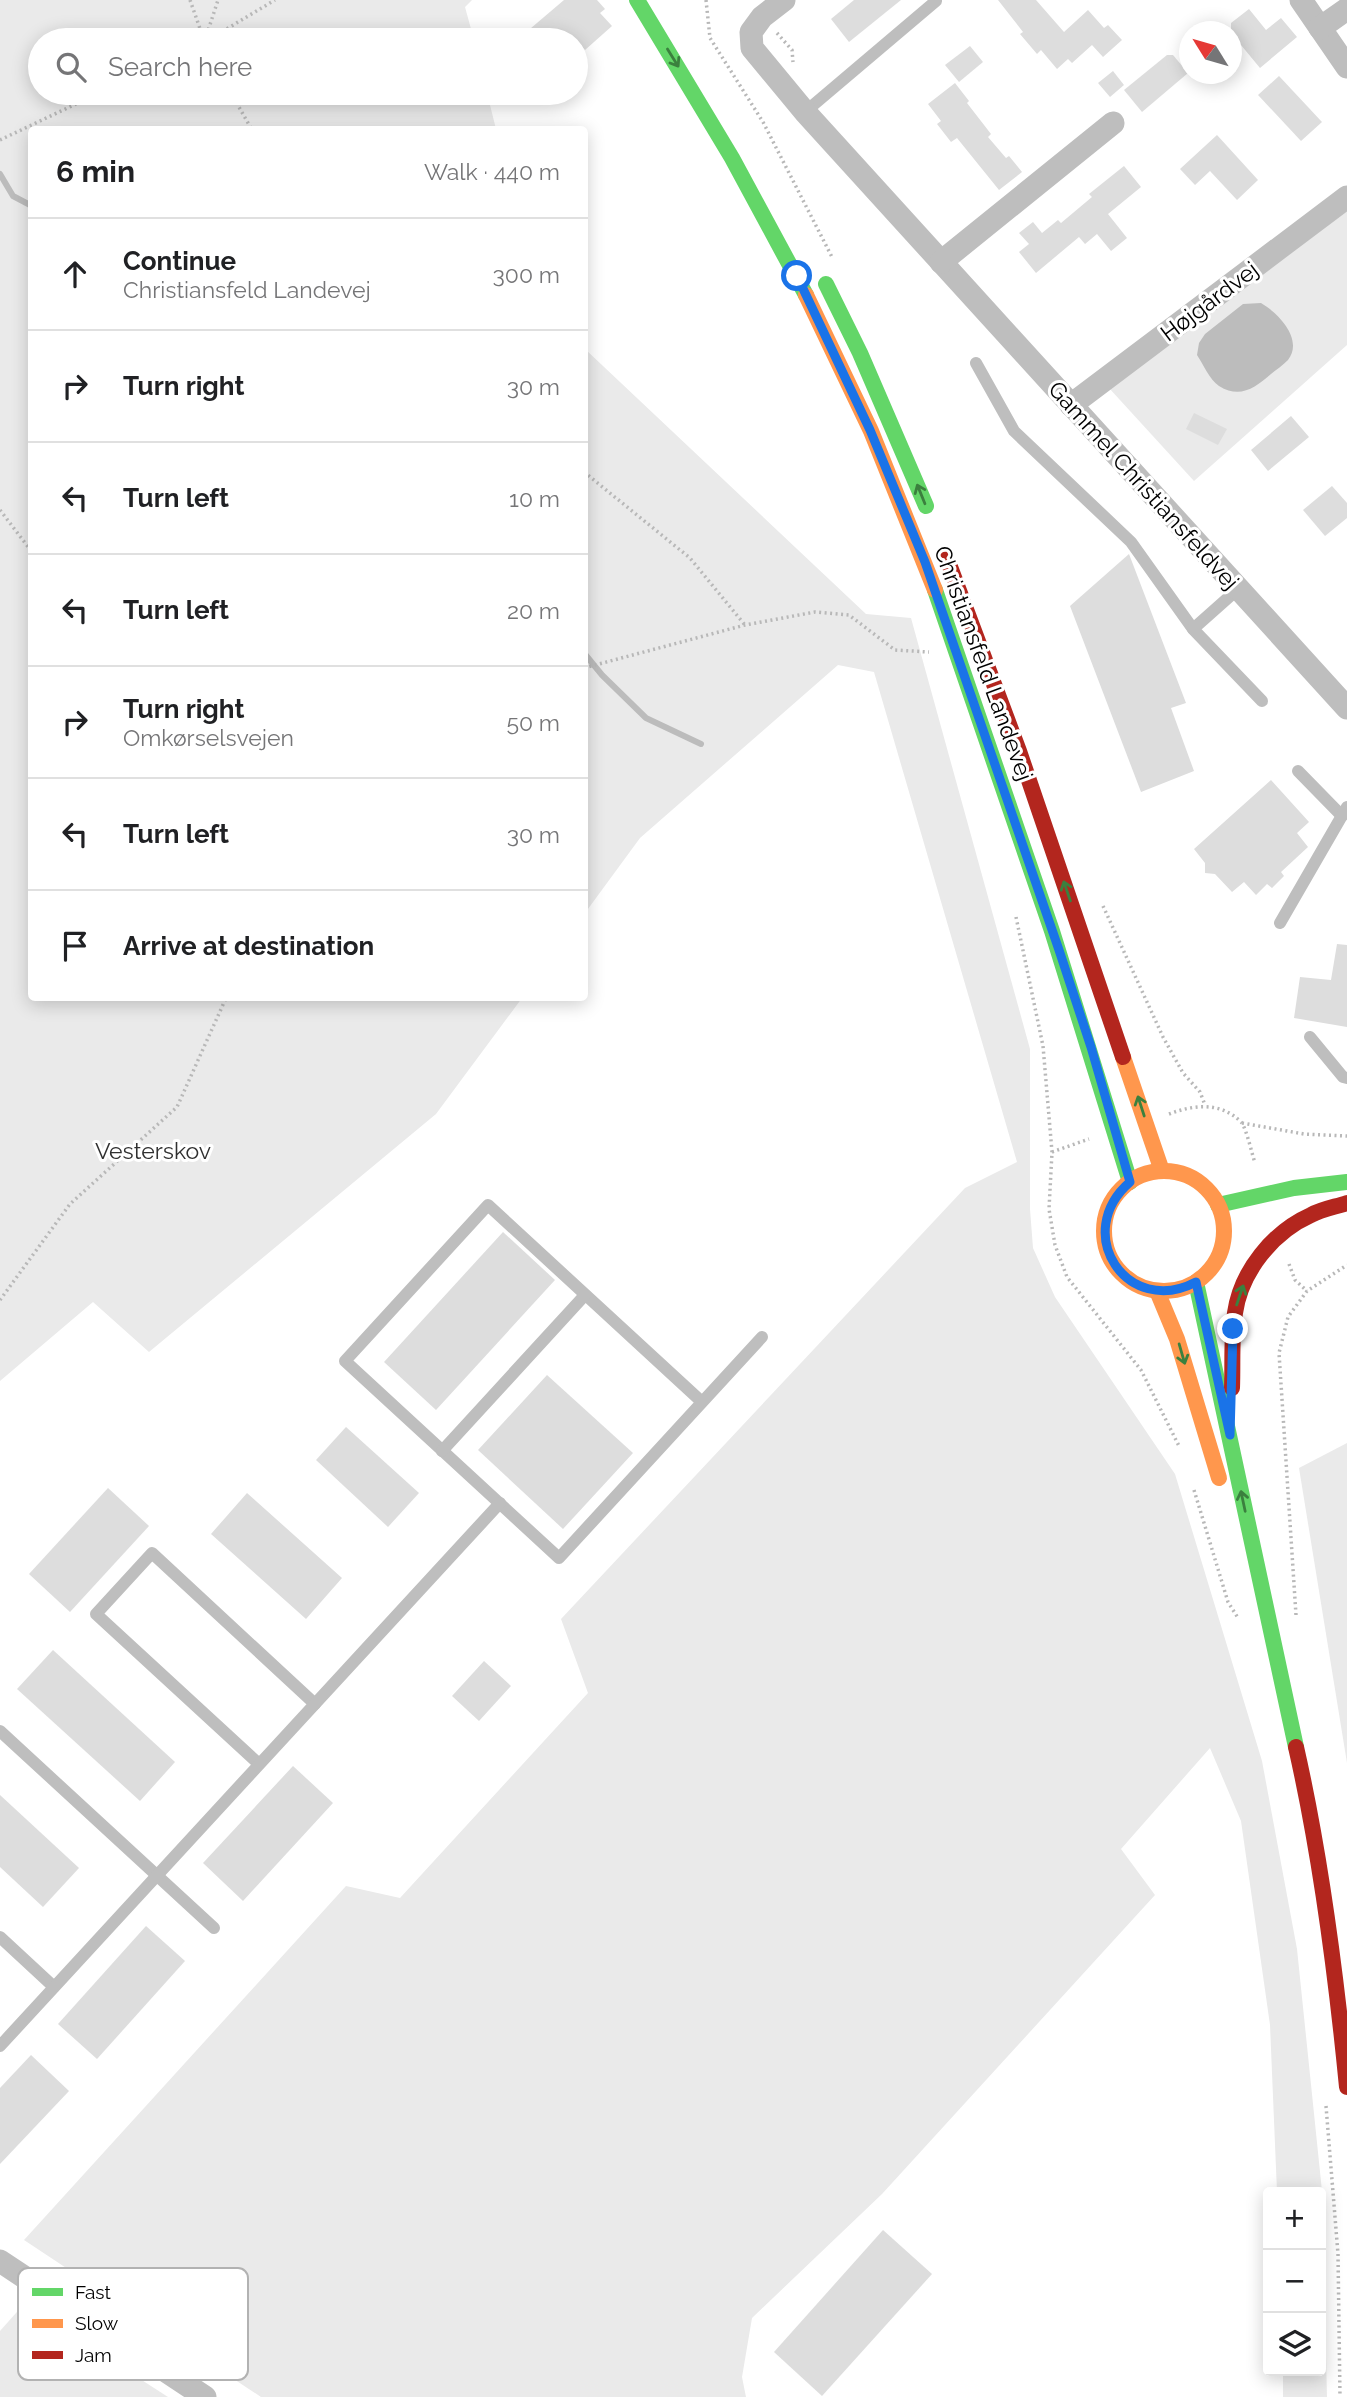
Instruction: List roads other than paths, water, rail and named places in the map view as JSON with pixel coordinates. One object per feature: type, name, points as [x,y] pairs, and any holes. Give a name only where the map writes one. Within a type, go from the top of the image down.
[{"type":"main road","name":"Christiansfeld Landevej","points":[[637,0],[706,111],[797,276],[870,430],[925,562],[981,720],[1091,1047],[1130,1182]]},
{"type":"main road","name":"Christiansfeld Landevej","points":[[818,268],[870,376],[931,518]]},
{"type":"main road","name":"Christiansfeld Landevej","points":[[941,543],[1019,751],[1162,1171]]},
{"type":"main road","points":[[1162,1171],[1185,1175],[1212,1195],[1218,1205],[1224,1229],[1223,1241],[1214,1264],[1196,1282],[1178,1289],[1157,1291],[1134,1283],[1125,1276],[1110,1257],[1104,1234],[1108,1210],[1113,1199],[1130,1182],[1145,1174],[1162,1171]]},
{"type":"main road","points":[[1218,1205],[1294,1188],[1347,1182]]},
{"type":"main road","points":[[1230,1435],[1233,1329],[1237,1300],[1249,1272],[1261,1255],[1283,1234],[1311,1215],[1347,1203]]},
{"type":"main road","points":[[1196,1282],[1307,1794],[1340,2015],[1347,2087]]},
{"type":"main road","points":[[1157,1291],[1177,1339],[1212,1456],[1267,1616]]},
{"type":"street","name":"Gammel Christiansfeldvej","points":[[784,0],[762,17],[751,32],[752,48],[805,112],[1347,708]]},
{"type":"street","points":[[1301,0],[1347,67]]},
{"type":"street","points":[[1320,28],[1347,9]]},
{"type":"street","points":[[942,262],[1114,123]]},
{"type":"street","name":"Højgårdvej","points":[[1071,405],[1347,197]]},
{"type":"street","points":[[0,2260],[18,2272]]},
{"type":"street","points":[[180,2380],[205,2397]]},
{"type":"lane","points":[[805,112],[936,1]]},
{"type":"lane","points":[[976,363],[1014,431],[1131,542],[1193,629],[1262,701]]},
{"type":"lane","points":[[1193,629],[1238,589]]},
{"type":"lane","points":[[1280,923],[1344,811],[1298,771]]},
{"type":"lane","points":[[1310,1037],[1343,1077],[1347,1078]]},
{"type":"lane","points":[[702,1402],[488,1205],[345,1361],[559,1558],[762,1337]]},
{"type":"lane","points":[[442,1451],[585,1295]]},
{"type":"lane","points":[[0,2046],[500,1503]]},
{"type":"lane","points":[[259,1764],[96,1614],[142,1563],[152,1553],[315,1704]]},
{"type":"lane","points":[[0,1731],[214,1928]]},
{"type":"lane","points":[[0,1937],[54,1987]]},
{"type":"waterway","points":[[0,174],[13,196],[28,204]]},
{"type":"waterway","points":[[588,658],[646,718],[701,744]]},
{"type":"park label","name":"Vesterskov","points":[[153,1150]]}]
